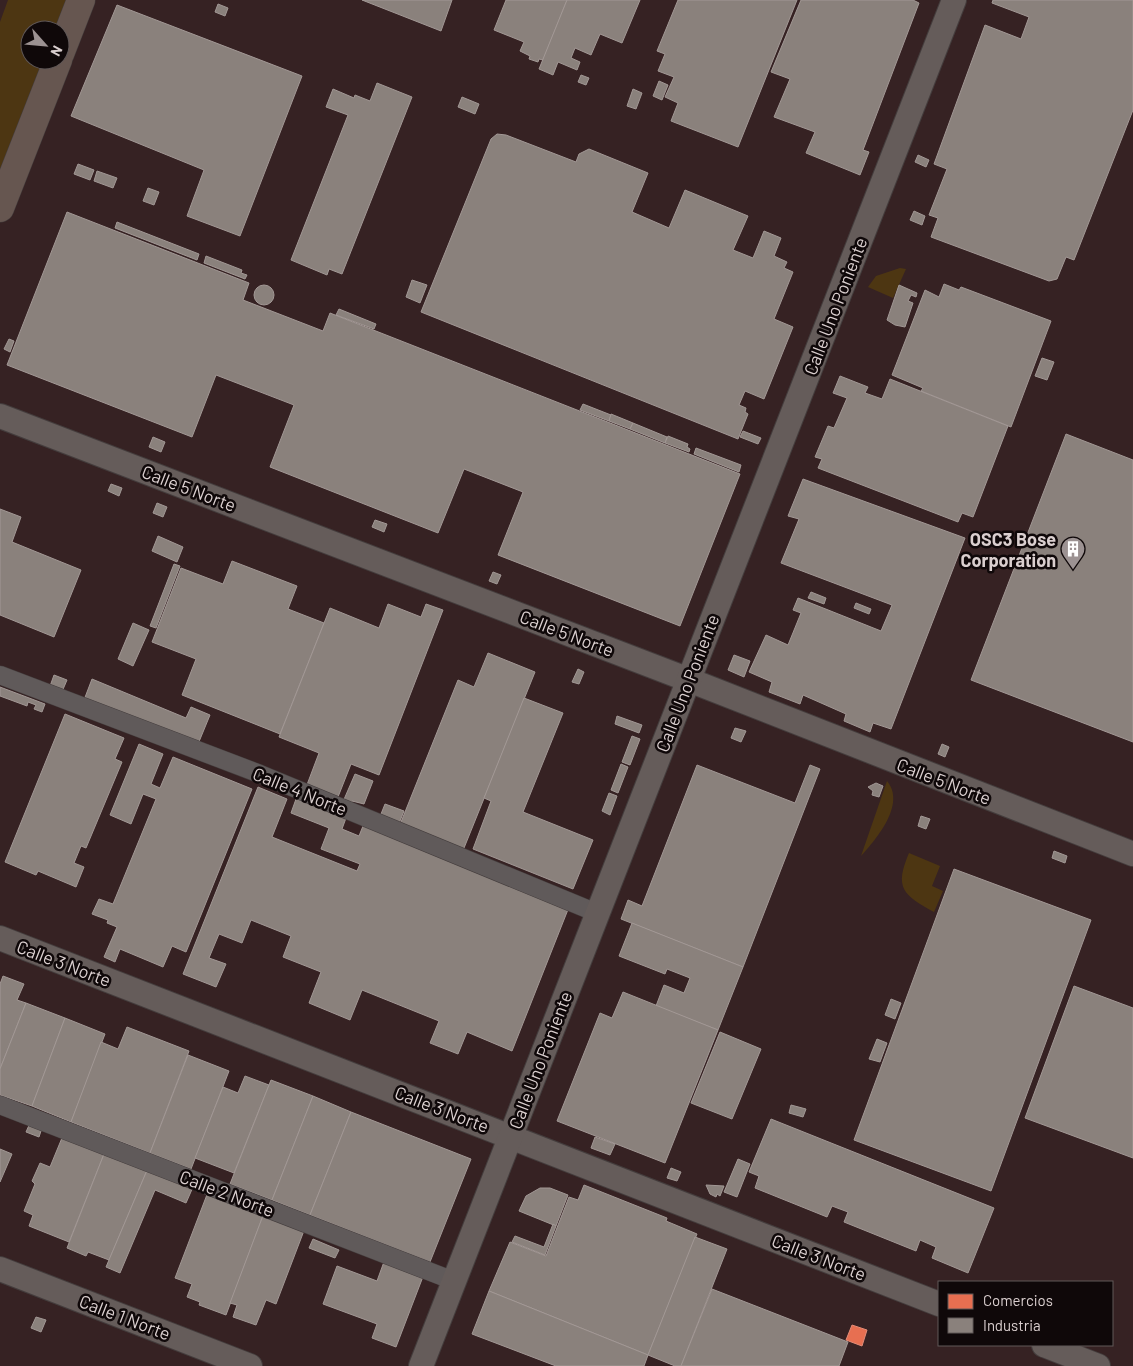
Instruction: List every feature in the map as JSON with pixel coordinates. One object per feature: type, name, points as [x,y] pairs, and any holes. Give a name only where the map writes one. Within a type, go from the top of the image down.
[{"type":"highway","points":[[70,28],[81,0]]},
{"type":"highway","points":[[0,208],[54,70]]},
{"type":"street","name":"Calle Uno Poniente","points":[[421,1366],[954,0]]},
{"type":"street","name":"Calle 5 Norte","points":[[0,416],[689,680],[1133,854]]},
{"type":"street","name":"Calle 4 Norte","points":[[0,675],[260,774],[598,913]]},
{"type":"street","name":"Calle 3 Norte","points":[[0,938],[938,1304]]},
{"type":"street","name":"Calle 2 Norte","points":[[0,1105],[454,1281]]},
{"type":"street","name":"Calle 1 Norte","points":[[0,1269],[250,1366]]},
{"type":"street","points":[[1047,1346],[1098,1366]]},
{"type":"shaded area","points":[[0,0],[1133,0],[1133,1366],[0,1366]]},
{"type":"shaded area","points":[[8,0],[69,0],[62,20],[20,20],[20,70],[42,70],[0,177],[0,22]]},
{"type":"shaded area","points":[[900,268],[906,269],[893,298],[868,287],[876,276]]},
{"type":"shaded area","points":[[887,781],[892,790],[891,810],[881,830],[861,856]]},
{"type":"shaded area","points":[[909,853],[940,866],[932,886],[943,891],[934,912],[915,901],[904,889],[902,875]]},
{"type":"building: Comercios","points":[[852,1325],[867,1330],[862,1346],[846,1340]]},
{"type":"building: Industria","points":[[362,0],[452,0],[441,31]]},
{"type":"building: Industria","points":[[506,0],[567,0],[543,60],[539,59],[538,62],[529,59],[530,56],[520,51],[524,42],[494,30]]},
{"type":"building: Industria","points":[[567,0],[640,0],[622,43],[600,34],[591,55],[575,48],[571,58],[580,62],[577,70],[558,62],[553,75],[539,69]]},
{"type":"building: Industria","points":[[678,0],[797,0],[738,147],[671,121],[678,103],[665,97],[674,77],[658,71],[665,54],[657,51]]},
{"type":"building: Industria","points":[[801,0],[913,0],[919,3],[863,150],[869,152],[860,175],[806,153],[815,132],[774,117],[790,79],[771,72]]},
{"type":"building: Industria","points":[[993,0],[1133,0],[1133,110],[1074,260],[1066,257],[1057,279],[1049,281],[931,237],[938,218],[929,215],[947,169],[934,164],[985,25],[1021,39],[1029,17],[992,3]]},
{"type":"building: Industria","points":[[218,4],[228,8],[225,16],[215,12]]},
{"type":"building: Industria","points":[[117,5],[302,76],[240,236],[187,216],[204,170],[71,116]]},
{"type":"building: Industria","points":[[581,75],[589,78],[586,85],[578,82]]},
{"type":"building: Industria","points":[[659,81],[668,85],[662,100],[653,96]]},
{"type":"building: Industria","points":[[377,83],[412,97],[342,274],[329,269],[327,275],[291,260],[348,115],[326,107],[333,89],[354,98],[355,95],[370,101]]},
{"type":"building: Industria","points":[[633,89],[642,93],[636,109],[627,106]]},
{"type":"building: Industria","points":[[462,97],[479,104],[475,114],[458,107]]},
{"type":"building: Industria","points":[[497,134],[506,135],[576,162],[579,154],[589,149],[648,173],[632,212],[669,228],[685,190],[748,216],[733,250],[753,258],[764,231],[781,238],[774,256],[787,262],[784,268],[793,272],[774,319],[793,327],[764,399],[745,391],[739,405],[746,408],[745,412],[748,414],[738,439],[421,312],[491,139]]},
{"type":"building: Industria","points":[[918,155],[929,160],[926,167],[915,162]]},
{"type":"building: Industria","points":[[78,164],[94,170],[90,180],[74,174]]},
{"type":"building: Industria","points":[[97,171],[117,178],[113,188],[94,181]]},
{"type":"building: Industria","points":[[148,188],[159,192],[154,205],[143,201]]},
{"type":"building: Industria","points":[[914,211],[925,216],[922,225],[910,220]]},
{"type":"building: Industria","points":[[67,212],[249,283],[243,300],[323,331],[330,313],[740,474],[680,626],[498,555],[523,492],[464,469],[438,533],[270,467],[294,405],[216,375],[192,437],[7,365]]},
{"type":"building: Industria","points":[[117,222],[199,254],[197,260],[115,228]]},
{"type":"building: Industria","points":[[206,256],[242,270],[241,273],[247,275],[245,279],[204,263]]},
{"type":"building: Industria","points":[[412,280],[427,285],[420,303],[406,297]]},
{"type":"building: Industria","points":[[944,284],[959,290],[961,287],[1051,321],[1011,427],[921,391],[923,388],[892,375],[925,290],[939,297]]},
{"type":"building: Industria","points":[[260,285],[268,285],[274,291],[274,299],[268,305],[260,305],[254,299],[254,291]]},
{"type":"building: Industria","points":[[899,285],[917,293],[916,297],[911,295],[908,301],[913,303],[905,327],[895,325],[887,320]]},
{"type":"building: Industria","points":[[339,309],[376,324],[374,329],[336,315]]},
{"type":"building: Industria","points":[[9,339],[14,341],[10,352],[4,349]]},
{"type":"building: Industria","points":[[1042,358],[1054,362],[1047,380],[1035,376]]},
{"type":"building: Industria","points":[[840,376],[868,387],[865,393],[882,399],[890,379],[1008,426],[973,517],[962,513],[958,522],[818,468],[822,459],[815,457],[828,426],[834,428],[847,398],[833,393]]},
{"type":"building: Industria","points":[[583,404],[611,415],[609,421],[580,410]]},
{"type":"building: Industria","points":[[611,414],[633,423],[630,429],[609,421]]},
{"type":"building: Industria","points":[[633,423],[667,437],[665,443],[630,429]]},
{"type":"building: Industria","points":[[743,431],[761,438],[758,444],[740,437]]},
{"type":"building: Industria","name":"OSC3 Bose Corporation","points":[[1066,434],[1133,460],[1133,742],[971,680]]},
{"type":"building: Industria","points":[[668,436],[688,444],[689,452],[665,443]]},
{"type":"building: Industria","points":[[153,437],[165,442],[161,452],[149,447]]},
{"type":"building: Industria","points":[[696,448],[741,465],[739,472],[694,454]]},
{"type":"building: Industria","points":[[803,479],[965,538],[891,729],[873,723],[870,732],[844,721],[846,714],[803,695],[800,704],[769,692],[772,682],[749,672],[766,635],[788,645],[801,613],[793,610],[798,598],[881,631],[892,605],[781,563],[799,519],[788,516]]},
{"type":"building: Industria","points":[[111,484],[122,488],[119,496],[108,491]]},
{"type":"building: Industria","points":[[157,503],[167,507],[163,517],[153,513]]},
{"type":"building: Industria","points":[[0,509],[21,517],[12,542],[81,570],[54,637],[0,615]]},
{"type":"building: Industria","points":[[375,520],[387,524],[384,532],[372,527]]},
{"type":"building: Industria","points":[[158,536],[183,547],[177,562],[152,551]]},
{"type":"building: Industria","points":[[232,561],[297,586],[288,609],[324,623],[280,734],[182,695],[196,659],[152,642],[181,568],[223,584]]},
{"type":"building: Industria","points":[[174,564],[180,566],[156,628],[150,626]]},
{"type":"building: Industria","points":[[493,572],[501,575],[497,584],[489,581]]},
{"type":"building: Industria","points":[[811,592],[826,598],[824,604],[808,598]]},
{"type":"building: Industria","points":[[856,603],[871,609],[869,614],[854,608]]},
{"type":"building: Industria","points":[[388,604],[421,617],[426,604],[443,610],[379,775],[351,764],[336,802],[305,790],[319,753],[279,737],[330,608],[379,628]]},
{"type":"building: Industria","points":[[133,623],[149,630],[133,666],[118,659]]},
{"type":"building: Industria","points":[[488,653],[535,672],[462,853],[399,827],[458,680],[474,687]]},
{"type":"building: Industria","points":[[734,655],[750,661],[744,677],[728,670]]},
{"type":"building: Industria","points":[[578,669],[584,672],[579,684],[572,682]]},
{"type":"building: Industria","points":[[54,675],[67,680],[61,694],[49,689]]},
{"type":"building: Industria","points":[[92,679],[186,718],[191,707],[210,715],[196,749],[84,700]]},
{"type":"building: Industria","points":[[0,687],[45,704],[42,712],[34,709],[36,705],[28,702],[27,706],[0,696]]},
{"type":"building: Industria","points":[[524,698],[563,713],[523,812],[593,840],[573,889],[473,849],[491,801],[484,798]]},
{"type":"building: Industria","points":[[65,714],[124,738],[115,759],[122,762],[86,848],[81,846],[74,863],[84,867],[76,887],[38,871],[36,875],[5,862]]},
{"type":"building: Industria","points":[[617,716],[642,725],[639,733],[615,724]]},
{"type":"building: Industria","points":[[735,728],[746,731],[741,742],[731,738]]},
{"type":"building: Industria","points":[[632,736],[640,739],[630,765],[622,762]]},
{"type":"building: Industria","points":[[139,744],[163,754],[151,784],[160,788],[173,757],[252,789],[186,952],[172,946],[163,967],[120,949],[115,962],[104,957],[117,927],[107,923],[108,920],[92,914],[99,899],[113,904],[156,799],[143,794],[131,824],[110,815]]},
{"type":"building: Industria","points":[[942,744],[949,747],[945,757],[938,754]]},
{"type":"building: Industria","points":[[621,764],[628,767],[618,793],[611,790]]},
{"type":"building: Industria","points":[[697,765],[795,803],[810,765],[820,769],[743,967],[621,919],[628,900],[642,906]]},
{"type":"building: Industria","points":[[355,774],[373,781],[364,804],[352,801],[350,807],[342,804]]},
{"type":"building: Industria","points":[[876,783],[883,786],[879,797],[872,795],[873,791],[868,787]]},
{"type":"building: Industria","points":[[258,787],[287,799],[272,837],[357,871],[360,864],[321,849],[329,828],[291,813],[296,799],[346,818],[342,829],[359,836],[363,826],[569,907],[512,1051],[467,1032],[458,1054],[430,1043],[439,1021],[362,990],[350,1020],[309,1003],[321,972],[283,957],[291,936],[251,920],[242,943],[219,934],[209,958],[226,964],[216,987],[183,974]]},
{"type":"building: Industria","points":[[609,793],[617,796],[610,815],[602,811]]},
{"type":"building: Industria","points":[[385,804],[404,811],[398,826],[379,819]]},
{"type":"building: Industria","points":[[921,816],[930,819],[926,829],[918,826]]},
{"type":"building: Industria","points":[[1054,851],[1067,856],[1065,863],[1052,858]]},
{"type":"building: Industria","points":[[954,869],[1091,920],[991,1191],[854,1140]]},
{"type":"building: Industria","points":[[632,923],[743,967],[718,1030],[656,1006],[664,985],[684,993],[690,978],[667,969],[665,974],[619,956]]},
{"type":"building: Industria","points":[[3,976],[24,984],[17,1000],[26,1003],[0,1069],[0,984]]},
{"type":"building: Industria","points":[[1074,986],[1133,1008],[1133,1158],[1025,1118]]},
{"type":"building: Industria","points":[[623,992],[718,1030],[665,1163],[557,1121],[600,1013],[612,1018]]},
{"type":"building: Industria","points":[[891,999],[901,1003],[895,1019],[885,1015]]},
{"type":"building: Industria","points":[[26,1003],[65,1018],[32,1106],[0,1095],[0,1069]]},
{"type":"building: Industria","points":[[65,1018],[105,1034],[71,1122],[32,1106]]},
{"type":"building: Industria","points":[[127,1027],[189,1051],[150,1153],[71,1122],[101,1042],[118,1049]]},
{"type":"building: Industria","points":[[720,1032],[761,1049],[732,1119],[691,1103]]},
{"type":"building: Industria","points":[[877,1039],[887,1043],[880,1062],[869,1059]]},
{"type":"building: Industria","points":[[188,1055],[229,1071],[191,1169],[150,1153]]},
{"type":"building: Industria","points":[[245,1076],[269,1085],[234,1173],[195,1158],[223,1087],[238,1093]]},
{"type":"building: Industria","points":[[271,1080],[313,1096],[272,1200],[230,1184]]},
{"type":"building: Industria","points":[[313,1096],[351,1112],[310,1215],[272,1200]]},
{"type":"building: Industria","points":[[791,1105],[806,1109],[803,1117],[789,1113]]},
{"type":"building: Industria","points":[[351,1112],[471,1159],[430,1262],[310,1215]]},
{"type":"building: Industria","points":[[771,1119],[994,1208],[968,1273],[932,1258],[936,1247],[920,1240],[916,1251],[844,1222],[848,1212],[832,1206],[827,1217],[755,1188],[759,1176],[749,1172]]},
{"type":"building: Industria","points":[[30,1123],[42,1128],[39,1137],[26,1132]]},
{"type":"building: Industria","points":[[64,1133],[106,1149],[69,1242],[29,1226],[33,1215],[24,1211],[35,1184],[32,1181],[40,1163],[50,1167]]},
{"type":"building: Industria","points":[[595,1137],[615,1144],[610,1155],[591,1148]]},
{"type":"building: Industria","points":[[0,1149],[12,1154],[0,1182]]},
{"type":"building: Industria","points":[[106,1149],[148,1168],[109,1260],[88,1252],[86,1256],[67,1248]]},
{"type":"building: Industria","points":[[738,1159],[750,1164],[737,1197],[724,1192]]},
{"type":"building: Industria","points":[[148,1168],[193,1187],[186,1203],[155,1190],[120,1273],[106,1267]]},
{"type":"building: Industria","points":[[671,1168],[681,1172],[677,1181],[667,1178]]},
{"type":"building: Industria","points":[[584,1185],[667,1218],[666,1221],[697,1234],[648,1355],[489,1291],[510,1242],[546,1256],[569,1197],[578,1200]]},
{"type":"building: Industria","points":[[706,1185],[724,1186],[720,1196],[717,1194],[716,1197],[710,1194]]},
{"type":"building: Industria","points":[[540,1188],[550,1188],[568,1195],[556,1226],[519,1211],[526,1196]]},
{"type":"building: Industria","points":[[208,1192],[264,1213],[226,1315],[199,1305],[200,1302],[187,1297],[192,1284],[175,1278]]},
{"type":"building: Industria","points":[[264,1213],[305,1228],[276,1304],[266,1300],[256,1325],[233,1317],[237,1305],[230,1303]]},
{"type":"building: Industria","points":[[553,1224],[556,1226],[545,1255],[512,1242],[515,1236],[544,1247]]},
{"type":"building: Industria","points":[[695,1237],[727,1249],[681,1366],[675,1366],[648,1355]]},
{"type":"building: Industria","points":[[313,1239],[339,1250],[335,1258],[309,1248]]},
{"type":"building: Industria","points":[[385,1259],[424,1274],[396,1347],[372,1338],[377,1324],[323,1304],[337,1266],[377,1281]]},
{"type":"building: Industria","points":[[712,1289],[848,1342],[839,1366],[681,1366]]},
{"type":"building: Industria","points":[[489,1291],[648,1355],[644,1366],[556,1366],[472,1334]]},
{"type":"building: Industria","points":[[36,1317],[46,1320],[41,1332],[31,1328]]},
{"type":"place","name":"OSC3 Bose Corporation","points":[[1073,570]]}]
